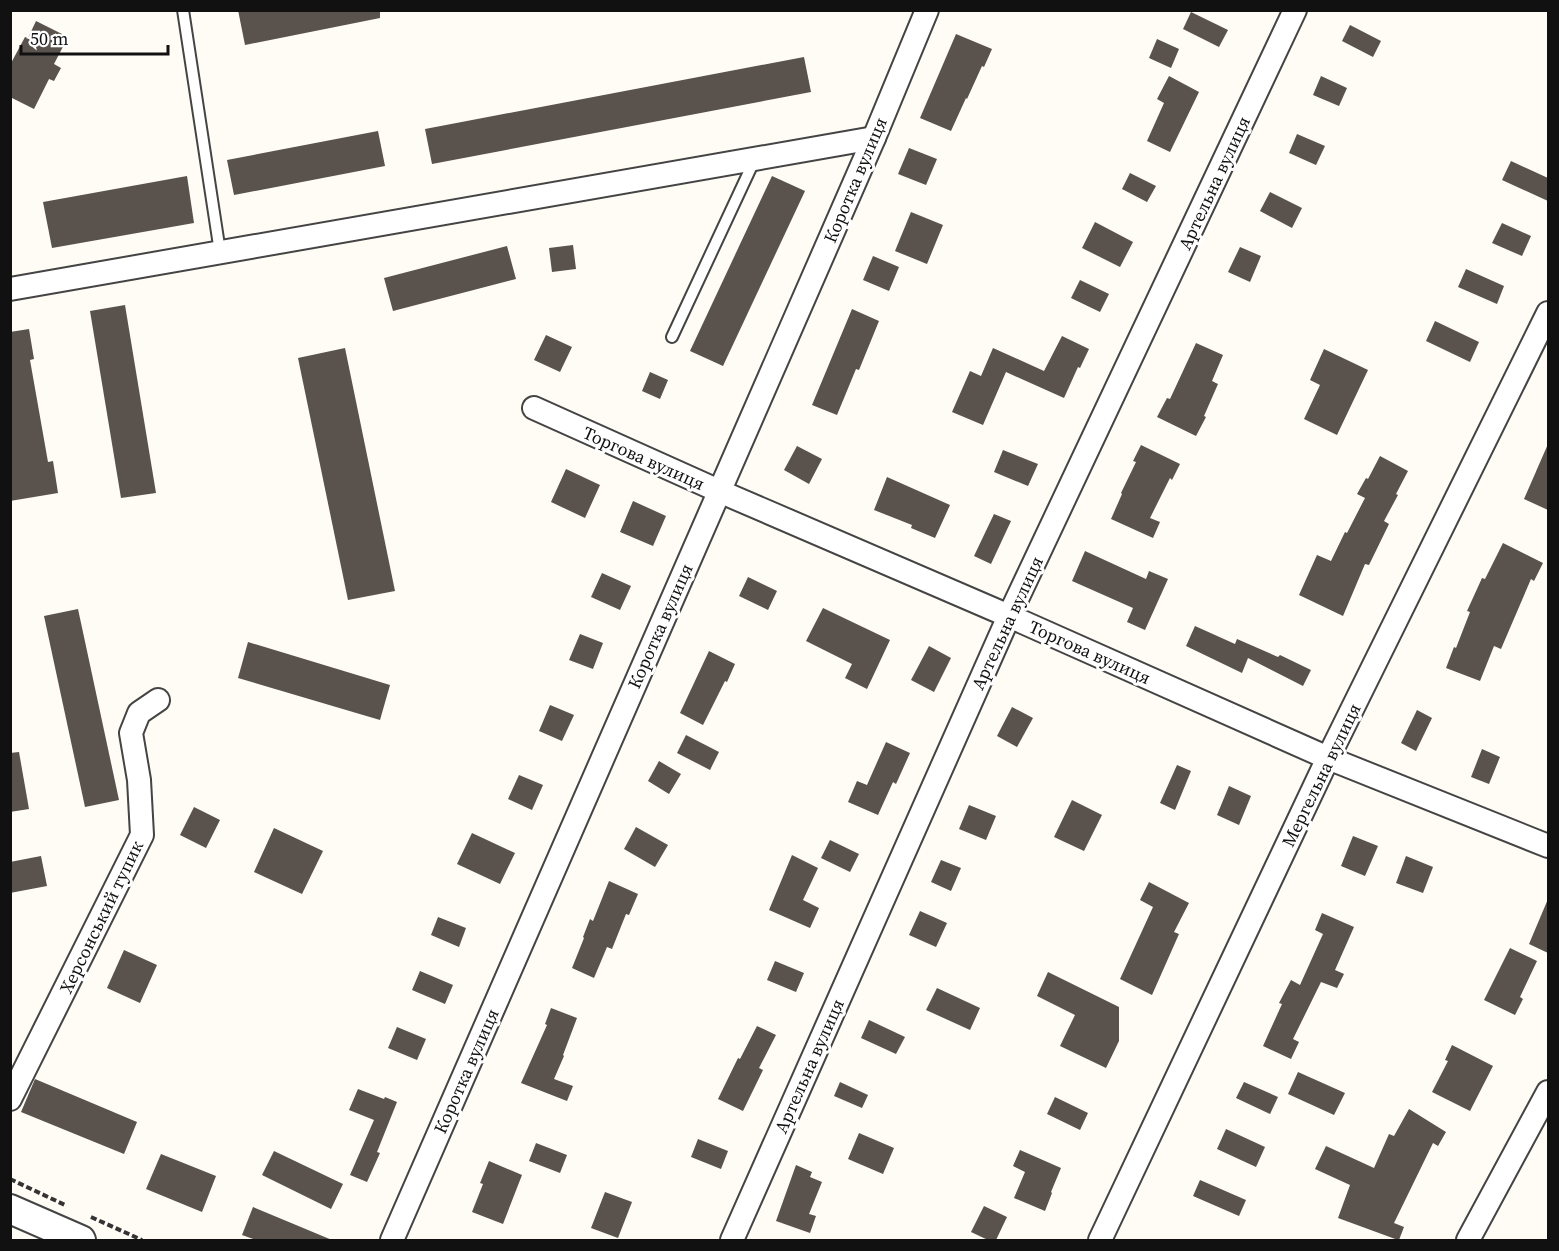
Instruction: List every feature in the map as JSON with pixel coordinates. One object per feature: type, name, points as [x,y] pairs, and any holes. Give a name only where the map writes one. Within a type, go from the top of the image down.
[{"type":"street","name":"Коротка вулиця","points":[[392,1240],[874,138],[927,10]]},
{"type":"street","name":"Артельна вулиця","points":[[732,1240],[1009,616],[1296,10]]},
{"type":"street","points":[[10,289],[874,138]]},
{"type":"street","name":"Мергельна вулиця","points":[[1100,1240],[1329,758],[1548,313]]},
{"type":"street","name":"Торгова вулиця","points":[[534,408],[1329,758],[1548,846]]},
{"type":"street","name":"Херсонський тупик","points":[[10,1099],[142,835],[140,780],[131,733],[139,713],[158,700]]},
{"type":"street","points":[[1468,1240],[1548,1092]]},
{"type":"street","points":[[10,1209],[81,1240]]},
{"type":"lane","points":[[183,10],[219,252]]},
{"type":"lane","points":[[672,337],[755,159]]},
{"type":"building","points":[[238,10],[380,10],[380,18],[245,45]]},
{"type":"building","points":[[1191,12],[1228,30],[1219,47],[1183,29]]},
{"type":"building","points":[[36,21],[68,37],[54,64],[61,68],[54,81],[49,79],[34,109],[10,97],[10,65]]},
{"type":"building","points":[[1350,25],[1381,41],[1373,57],[1342,41]]},
{"type":"building","points":[[956,34],[992,49],[951,131],[920,118]]},
{"type":"building","points":[[1157,39],[1179,49],[1171,68],[1149,58]]},
{"type":"building","points":[[804,57],[811,92],[432,164],[425,129]]},
{"type":"building","points":[[1169,76],[1199,92],[1170,152],[1147,141],[1164,103],[1157,99]]},
{"type":"building","points":[[1321,76],[1347,88],[1339,106],[1313,95]]},
{"type":"building","points":[[378,131],[385,166],[234,195],[227,160]]},
{"type":"building","points":[[1297,134],[1325,146],[1316,165],[1289,153]]},
{"type":"building","points":[[909,148],[937,159],[926,185],[898,174]]},
{"type":"building","points":[[1511,161],[1548,178],[1548,201],[1502,180]]},
{"type":"building","points":[[1130,173],[1156,186],[1147,202],[1122,189]]},
{"type":"building","points":[[187,176],[194,223],[52,248],[43,202]]},
{"type":"building","points":[[772,176],[805,191],[723,366],[690,351]]},
{"type":"building","points":[[1270,192],[1302,208],[1292,228],[1260,211]]},
{"type":"building","points":[[911,212],[943,225],[927,264],[895,251]]},
{"type":"building","points":[[1095,222],[1133,242],[1120,267],[1082,248]]},
{"type":"building","points":[[1502,223],[1531,236],[1522,256],[1492,243]]},
{"type":"building","points":[[573,245],[576,269],[552,272],[549,248]]},
{"type":"building","points":[[507,246],[516,279],[393,311],[384,278]]},
{"type":"building","points":[[1240,247],[1261,256],[1250,282],[1228,272]]},
{"type":"building","points":[[873,256],[899,267],[889,291],[863,280]]},
{"type":"building","points":[[1466,269],[1504,286],[1497,304],[1458,287]]},
{"type":"building","points":[[1080,280],[1109,294],[1100,312],[1071,298]]},
{"type":"building","points":[[125,305],[156,493],[121,498],[90,311]]},
{"type":"building","points":[[852,309],[879,321],[837,415],[812,405]]},
{"type":"building","points":[[1435,321],[1479,342],[1470,362],[1426,341]]},
{"type":"building","points":[[29,329],[34,359],[30,360],[48,462],[53,461],[58,493],[10,501],[10,332]]},
{"type":"building","points":[[546,335],[572,347],[560,372],[534,360]]},
{"type":"building","points":[[1062,336],[1089,349],[1064,398],[1006,372],[983,425],[952,412],[970,371],[981,376],[993,348],[1044,371]]},
{"type":"building","points":[[1196,343],[1223,355],[1212,381],[1218,384],[1204,416],[1206,417],[1196,436],[1157,417],[1167,398],[1170,399]]},
{"type":"building","points":[[345,348],[395,591],[348,600],[298,358]]},
{"type":"building","points":[[1324,349],[1368,370],[1337,435],[1304,419],[1320,385],[1310,380]]},
{"type":"building","points":[[650,372],[668,380],[660,399],[642,391]]},
{"type":"building","points":[[1548,444],[1548,510],[1524,499]]},
{"type":"building","points":[[1141,445],[1180,464],[1172,480],[1170,478],[1150,518],[1160,522],[1153,538],[1111,519]]},
{"type":"building","points":[[797,446],[822,459],[809,484],[784,470]]},
{"type":"building","points":[[1003,450],[1038,464],[1028,486],[994,472]]},
{"type":"building","points":[[1380,456],[1408,471],[1384,521],[1389,524],[1369,565],[1365,564],[1343,616],[1299,595],[1317,555],[1331,561],[1365,498],[1357,494]]},
{"type":"building","points":[[566,469],[600,485],[585,518],[551,502]]},
{"type":"building","points":[[887,477],[950,505],[935,538],[911,528],[912,525],[874,510]]},
{"type":"building","points":[[633,501],[666,516],[653,546],[620,532]]},
{"type":"building","points":[[994,514],[1011,521],[991,564],[974,556]]},
{"type":"building","points":[[1503,543],[1543,563],[1534,581],[1531,579],[1501,649],[1494,646],[1480,681],[1446,668],[1454,647],[1456,648],[1470,612],[1467,611],[1482,578],[1485,579]]},
{"type":"building","points":[[1085,551],[1146,579],[1149,571],[1168,579],[1145,630],[1127,622],[1133,608],[1072,581]]},
{"type":"building","points":[[602,573],[631,586],[620,610],[591,597]]},
{"type":"building","points":[[748,577],[777,591],[768,610],[739,596]]},
{"type":"building","points":[[823,608],[890,640],[867,689],[845,678],[852,664],[806,641]]},
{"type":"building","points":[[78,609],[119,800],[85,807],[44,616]]},
{"type":"building","points":[[1195,626],[1235,644],[1237,639],[1278,657],[1280,655],[1311,670],[1303,686],[1248,658],[1242,673],[1186,646]]},
{"type":"building","points":[[580,634],[603,643],[593,669],[569,660]]},
{"type":"building","points":[[248,642],[390,685],[380,720],[238,678]]},
{"type":"building","points":[[929,646],[951,658],[934,692],[911,680]]},
{"type":"building","points":[[709,651],[735,664],[703,725],[680,713]]},
{"type":"building","points":[[550,705],[574,715],[562,741],[539,731]]},
{"type":"building","points":[[1012,707],[1033,718],[1017,747],[997,736]]},
{"type":"building","points":[[1417,710],[1432,718],[1416,751],[1401,743]]},
{"type":"building","points":[[686,735],[719,752],[710,770],[677,753]]},
{"type":"building","points":[[886,742],[910,753],[896,784],[893,782],[878,815],[848,802],[857,781],[867,785]]},
{"type":"building","points":[[1482,749],[1500,757],[1489,784],[1471,777]]},
{"type":"building","points":[[19,752],[29,809],[10,812],[10,753]]},
{"type":"building","points":[[659,761],[681,774],[669,794],[648,781]]},
{"type":"building","points":[[1177,765],[1191,771],[1175,810],[1160,803]]},
{"type":"building","points":[[519,775],[543,785],[532,810],[508,799]]},
{"type":"building","points":[[1229,786],[1251,796],[1239,825],[1217,815]]},
{"type":"building","points":[[1072,800],[1102,815],[1084,851],[1054,837]]},
{"type":"building","points":[[969,805],[996,816],[986,840],[959,829]]},
{"type":"building","points":[[194,807],[220,820],[206,848],[180,835]]},
{"type":"building","points":[[636,827],[668,845],[655,867],[624,849]]},
{"type":"building","points":[[274,828],[323,851],[302,894],[254,872]]},
{"type":"building","points":[[472,833],[515,853],[500,884],[457,864]]},
{"type":"building","points":[[1353,836],[1378,846],[1365,876],[1341,866]]},
{"type":"building","points":[[830,840],[859,854],[850,872],[821,858]]},
{"type":"building","points":[[792,855],[818,868],[803,900],[819,908],[810,928],[769,910]]},
{"type":"building","points":[[41,856],[47,886],[10,893],[10,862]]},
{"type":"building","points":[[1406,856],[1433,867],[1423,893],[1396,883]]},
{"type":"building","points":[[941,860],[961,868],[951,891],[931,882]]},
{"type":"building","points":[[609,881],[638,894],[629,915],[626,914],[612,949],[607,947],[594,978],[572,968],[590,919],[593,921]]},
{"type":"building","points":[[1149,882],[1189,903],[1174,932],[1179,934],[1152,995],[1120,979],[1153,907],[1140,900]]},
{"type":"building","points":[[1548,899],[1548,953],[1529,944]]},
{"type":"building","points":[[920,911],[947,923],[936,947],[909,935]]},
{"type":"building","points":[[1322,913],[1354,927],[1335,970],[1344,974],[1337,988],[1321,982],[1293,1039],[1299,1042],[1291,1059],[1263,1046],[1282,1004],[1279,1003],[1291,980],[1300,985],[1323,934],[1315,930]]},
{"type":"building","points":[[438,917],[466,928],[459,947],[431,935]]},
{"type":"building","points":[[1510,948],[1537,961],[1520,997],[1523,999],[1515,1015],[1484,1000]]},
{"type":"building","points":[[124,950],[157,965],[140,1003],[107,988]]},
{"type":"building","points":[[775,961],[804,973],[796,992],[767,980]]},
{"type":"building","points":[[420,971],[453,985],[445,1004],[412,990]]},
{"type":"building","points":[[1048,972],[1119,1007],[1119,1041],[1106,1068],[1060,1046],[1075,1015],[1037,996]]},
{"type":"building","points":[[937,988],[980,1008],[970,1030],[926,1010]]},
{"type":"building","points":[[551,1008],[577,1018],[554,1079],[573,1086],[567,1101],[521,1083],[547,1025],[545,1024]]},
{"type":"building","points":[[869,1020],[905,1037],[896,1054],[861,1038]]},
{"type":"building","points":[[757,1026],[776,1035],[759,1068],[763,1070],[743,1111],[718,1099]]},
{"type":"building","points":[[397,1027],[426,1039],[417,1060],[388,1048]]},
{"type":"building","points":[[1452,1045],[1493,1066],[1470,1111],[1432,1092],[1448,1061],[1445,1060]]},
{"type":"building","points":[[1298,1072],[1345,1093],[1334,1115],[1288,1094]]},
{"type":"building","points":[[35,1079],[137,1122],[124,1154],[21,1112]]},
{"type":"building","points":[[840,1082],[868,1095],[862,1108],[834,1096]]},
{"type":"building","points":[[1244,1082],[1278,1097],[1270,1114],[1236,1098]]},
{"type":"building","points":[[358,1089],[397,1102],[377,1152],[380,1153],[367,1182],[350,1175],[374,1120],[349,1110]]},
{"type":"building","points":[[1055,1097],[1088,1113],[1080,1130],[1047,1114]]},
{"type":"building","points":[[1409,1109],[1446,1132],[1438,1146],[1433,1143],[1394,1223],[1404,1227],[1398,1240],[1338,1218],[1350,1185],[1315,1169],[1326,1146],[1374,1168],[1389,1134],[1394,1136]]},
{"type":"building","points":[[1226,1129],[1265,1147],[1256,1167],[1217,1149]]},
{"type":"building","points":[[859,1133],[894,1148],[883,1174],[848,1159]]},
{"type":"building","points":[[698,1139],[728,1151],[721,1169],[691,1157]]},
{"type":"building","points":[[536,1143],[567,1155],[560,1173],[529,1161]]},
{"type":"building","points":[[1020,1150],[1061,1168],[1045,1211],[1014,1198],[1025,1172],[1013,1166]]},
{"type":"building","points":[[274,1151],[343,1184],[331,1209],[262,1175]]},
{"type":"building","points":[[161,1154],[216,1176],[202,1212],[146,1189]]},
{"type":"building","points":[[489,1161],[522,1175],[503,1224],[472,1212]]},
{"type":"building","points":[[796,1165],[812,1172],[810,1177],[822,1182],[809,1214],[816,1216],[810,1233],[776,1221]]},
{"type":"building","points":[[1200,1180],[1246,1200],[1239,1216],[1193,1196]]},
{"type":"building","points":[[605,1192],[632,1202],[618,1238],[591,1228]]},
{"type":"building","points":[[984,1206],[1007,1217],[996,1240],[988,1240],[971,1232]]},
{"type":"building","points":[[253,1207],[332,1240],[256,1240],[242,1235]]}]
